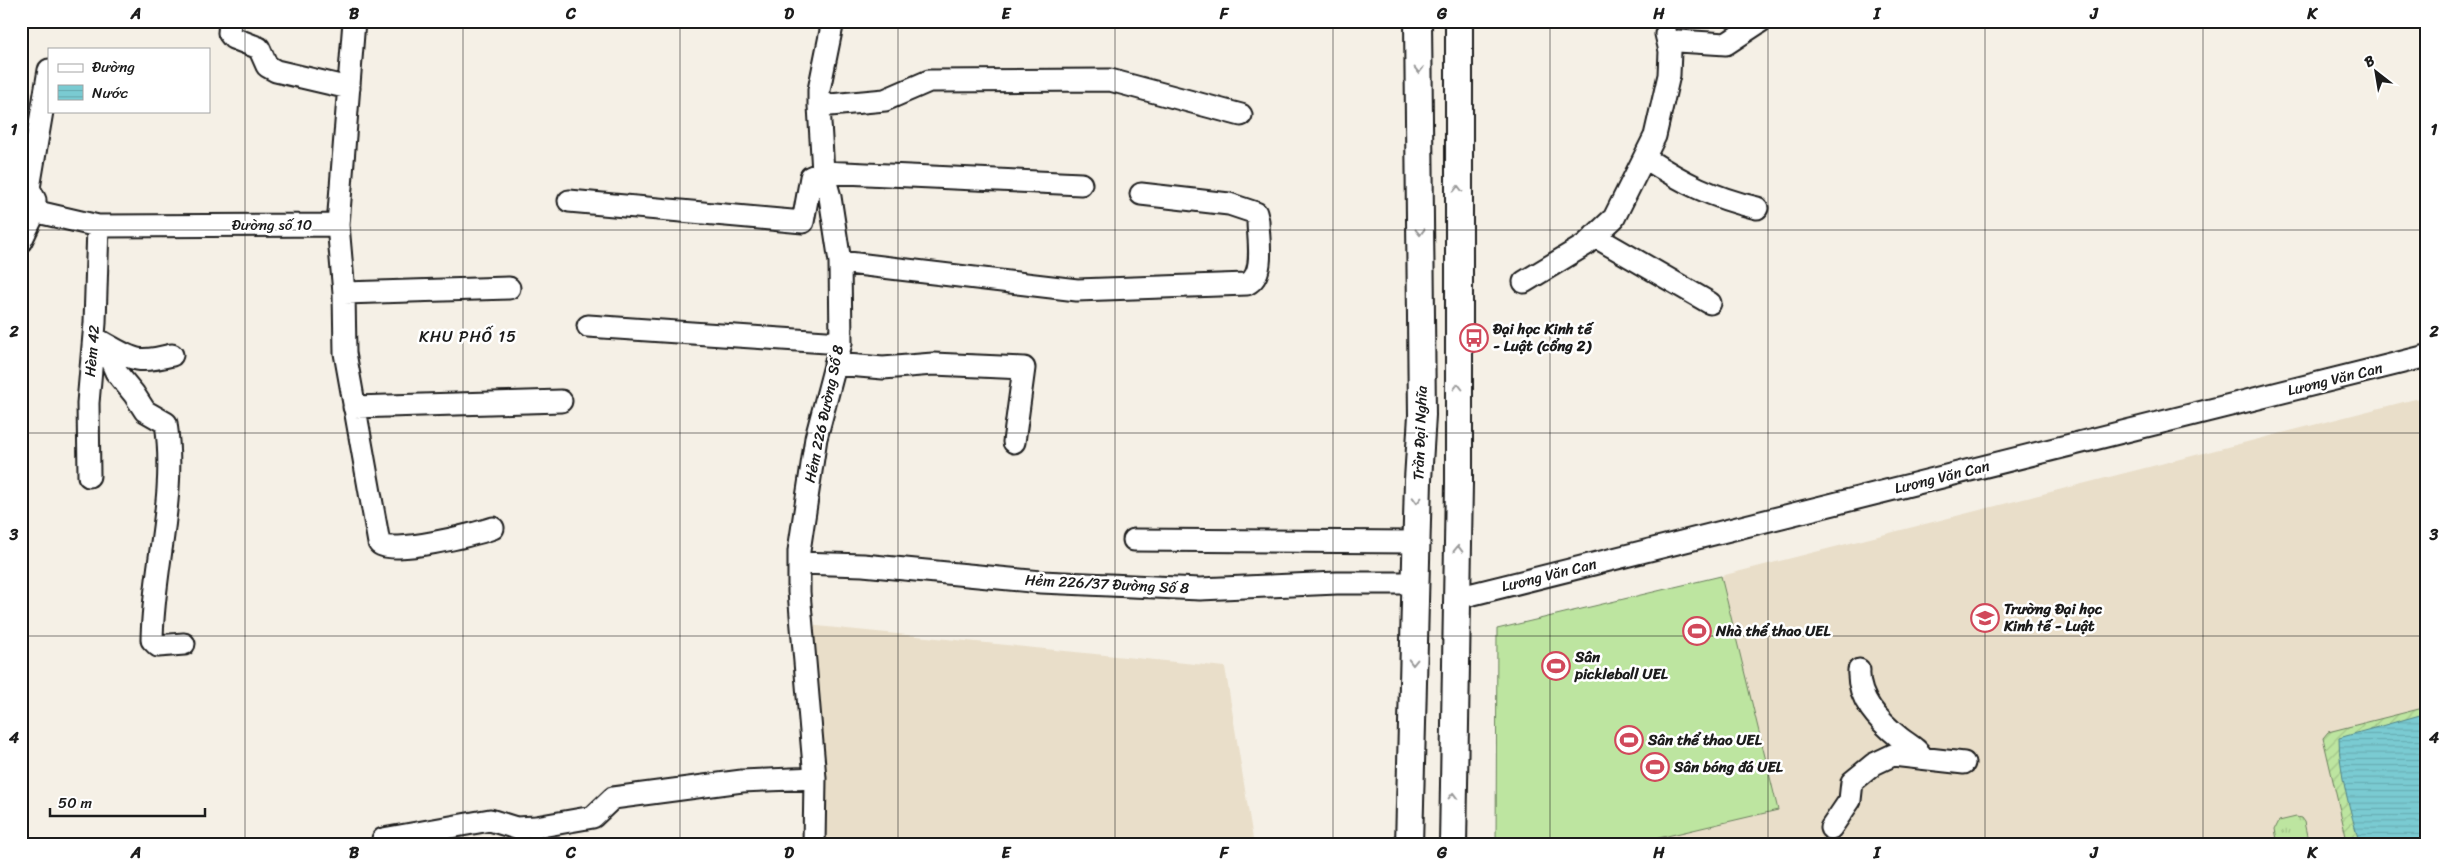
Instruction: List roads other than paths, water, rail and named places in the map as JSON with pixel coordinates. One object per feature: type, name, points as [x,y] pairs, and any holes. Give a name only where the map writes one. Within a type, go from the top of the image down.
[{"type":"street","points":[[230,21],[229,33],[233,38],[259,48],[267,66],[276,71],[349,88]]},
{"type":"street","points":[[354,21],[338,225],[344,293],[345,353],[381,546],[451,540],[492,528]]},
{"type":"street","name":"Hẻm 226 Đường Số 8","points":[[814,845],[815,778],[799,592],[799,563],[802,518],[816,438],[841,343],[840,262],[830,197],[823,172],[819,106],[819,90],[832,21]]},
{"type":"street","name":"Trần Đại Nghĩa","points":[[1409,845],[1416,542],[1421,446],[1418,21]]},
{"type":"street","points":[[1453,845],[1459,448],[1459,21]]},
{"type":"street","points":[[1524,282],[1585,245],[1614,218],[1655,136],[1669,75],[1672,38],[1726,44],[1761,21]]},
{"type":"street","points":[[21,241],[34,214],[35,200],[29,188],[48,76]]},
{"type":"street","points":[[819,106],[885,100],[929,81],[1110,80],[1241,115]]},
{"type":"street","points":[[1645,158],[1682,181],[1720,199],[1757,208]]},
{"type":"street","points":[[569,201],[803,222],[811,177],[823,172],[1082,184]]},
{"type":"street","points":[[840,262],[1076,290],[1247,284],[1254,280],[1258,270],[1258,221],[1256,214],[1229,204],[1141,194]]},
{"type":"street","name":"Đường số 10","points":[[34,214],[42,213],[98,226],[338,225]]},
{"type":"street","name":"Hèm 42","points":[[89,476],[88,403],[98,226]]},
{"type":"street","points":[[1594,236],[1710,303]]},
{"type":"street","points":[[344,293],[509,288]]},
{"type":"street","points":[[588,326],[841,343]]},
{"type":"street","points":[[93,337],[132,359],[147,361],[172,355]]},
{"type":"street","points":[[114,349],[111,361],[116,372],[145,411],[166,424],[168,512],[162,534],[152,640],[158,646],[184,644]]},
{"type":"street","name":"Lương Văn Can","points":[[1457,598],[2427,356]]},
{"type":"street","points":[[835,364],[883,368],[933,364],[1024,368],[1014,442]]},
{"type":"street","points":[[354,407],[561,402]]},
{"type":"street","points":[[1421,446],[1459,448]]},
{"type":"street","points":[[1134,540],[1416,542]]},
{"type":"street","name":"Hẻm 226/37 Đường Số 8","points":[[799,563],[863,565],[1041,582],[1200,588],[1415,582]]},
{"type":"street","points":[[1859,670],[1859,686],[1869,707],[1894,733],[1919,751],[1923,758]]},
{"type":"street","points":[[1831,828],[1850,800],[1852,782],[1874,764],[1893,756],[1964,763]]},
{"type":"street","points":[[383,838],[490,820],[516,828],[536,827],[593,817],[613,798],[742,781],[815,778]]},
{"type":"water","points":[[2420,715],[2427,719],[2427,845],[2360,845],[2343,779],[2339,738]]},
{"type":"place","name":"Đại học Kinh tế - Luật (cổng 2)","points":[[1474,338]]},
{"type":"place","name":"Trường Đại học Kinh tế - Luật","points":[[1985,618]]},
{"type":"place","name":"Nhà thể thao UEL","points":[[1697,631]]},
{"type":"place","name":"Sân pickleball UEL","points":[[1556,666]]},
{"type":"place","name":"Sân thể thao UEL","points":[[1629,740]]},
{"type":"place","name":"Sân bóng đá UEL","points":[[1655,767]]},
{"type":"district","name":"KHU PHỐ 15","points":[[468,336]]}]
